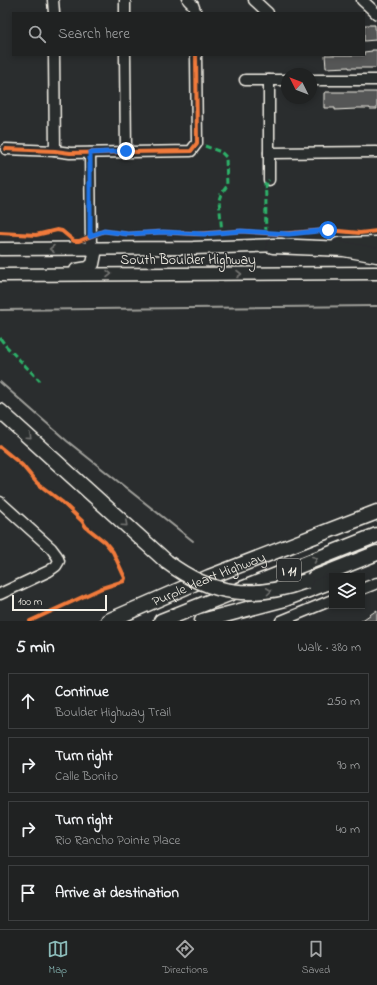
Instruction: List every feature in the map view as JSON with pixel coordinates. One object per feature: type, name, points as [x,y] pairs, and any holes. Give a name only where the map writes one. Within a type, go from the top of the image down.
[{"type":"highway","points":[[273,246],[344,249],[377,255]]},
{"type":"highway","points":[[0,411],[167,562],[184,574],[202,582],[238,592],[270,592],[306,581],[377,553]]},
{"type":"highway","points":[[209,577],[377,505]]},
{"type":"highway","name":"Purple Heart Highway","points":[[108,621],[209,577],[377,512]]},
{"type":"highway","name":"Purple Heart Highway","points":[[161,621],[377,535]]},
{"type":"highway","points":[[352,573],[377,563]]},
{"type":"highway","points":[[202,621],[285,599],[329,582]]},
{"type":"main road","name":"South Boulder Highway","points":[[0,249],[193,248],[377,244]]},
{"type":"main road","points":[[37,275],[88,268],[93,264],[95,254],[91,248]]},
{"type":"main road","name":"South Boulder Highway","points":[[0,275],[377,273]]},
{"type":"street","points":[[53,0],[54,12]]},
{"type":"street","points":[[124,0],[125,12]]},
{"type":"street","points":[[188,0],[193,5],[196,12]]},
{"type":"street","points":[[254,0],[267,12]]},
{"type":"street","points":[[362,0],[377,14]]},
{"type":"street","points":[[54,56],[55,151]]},
{"type":"street","points":[[125,56],[126,151]]},
{"type":"street","points":[[6,149],[70,153],[191,151],[197,143],[196,56]]},
{"type":"street","points":[[245,80],[281,80]]},
{"type":"street","points":[[269,80],[269,180]]},
{"type":"street","points":[[317,80],[377,80]]},
{"type":"street","points":[[269,153],[377,152]]},
{"type":"street","points":[[90,153],[91,248]]},
{"type":"street","points":[[0,594],[49,571],[56,566],[59,561],[51,548],[2,508]]},
{"type":"street","points":[[365,588],[377,583]]},
{"type":"street","points":[[281,621],[329,601]]},
{"type":"building","points":[[365,25],[375,25],[376,40],[365,41]]},
{"type":"building","points":[[377,50],[377,67],[375,68],[326,68],[325,56],[365,56],[365,52]]},
{"type":"building","points":[[377,92],[377,109],[356,108],[335,110],[335,108],[324,108],[324,93]]},
{"type":"building","points":[[377,610],[377,621],[361,621]]},
{"type":"waterway","points":[[0,310],[377,306]]},
{"type":"waterway","points":[[0,382],[67,441],[193,541]]},
{"type":"marked path","points":[[205,146],[221,152],[226,157],[227,186],[221,194],[219,200],[222,233]]},
{"type":"marked path","points":[[266,233],[265,184],[269,180]]},
{"type":"marked path","points":[[0,338],[40,381]]},
{"type":"cycle path","points":[[6,149],[70,153],[191,151],[197,143],[196,56]]},
{"type":"cycle path","points":[[0,233],[36,235],[57,230],[62,231],[74,241],[79,241],[104,231],[128,234],[163,232],[194,234],[241,231],[279,234],[328,230],[360,233],[377,231]]},
{"type":"cycle path","points":[[0,447],[22,465],[37,483],[62,502],[82,521],[86,527],[105,542],[113,552],[125,578],[124,581],[102,588],[30,621]]},
{"type":"route","points":[[126,151],[90,153],[90,236],[104,231],[120,234],[173,232],[214,234],[252,231],[272,234],[289,234],[328,230]]}]
